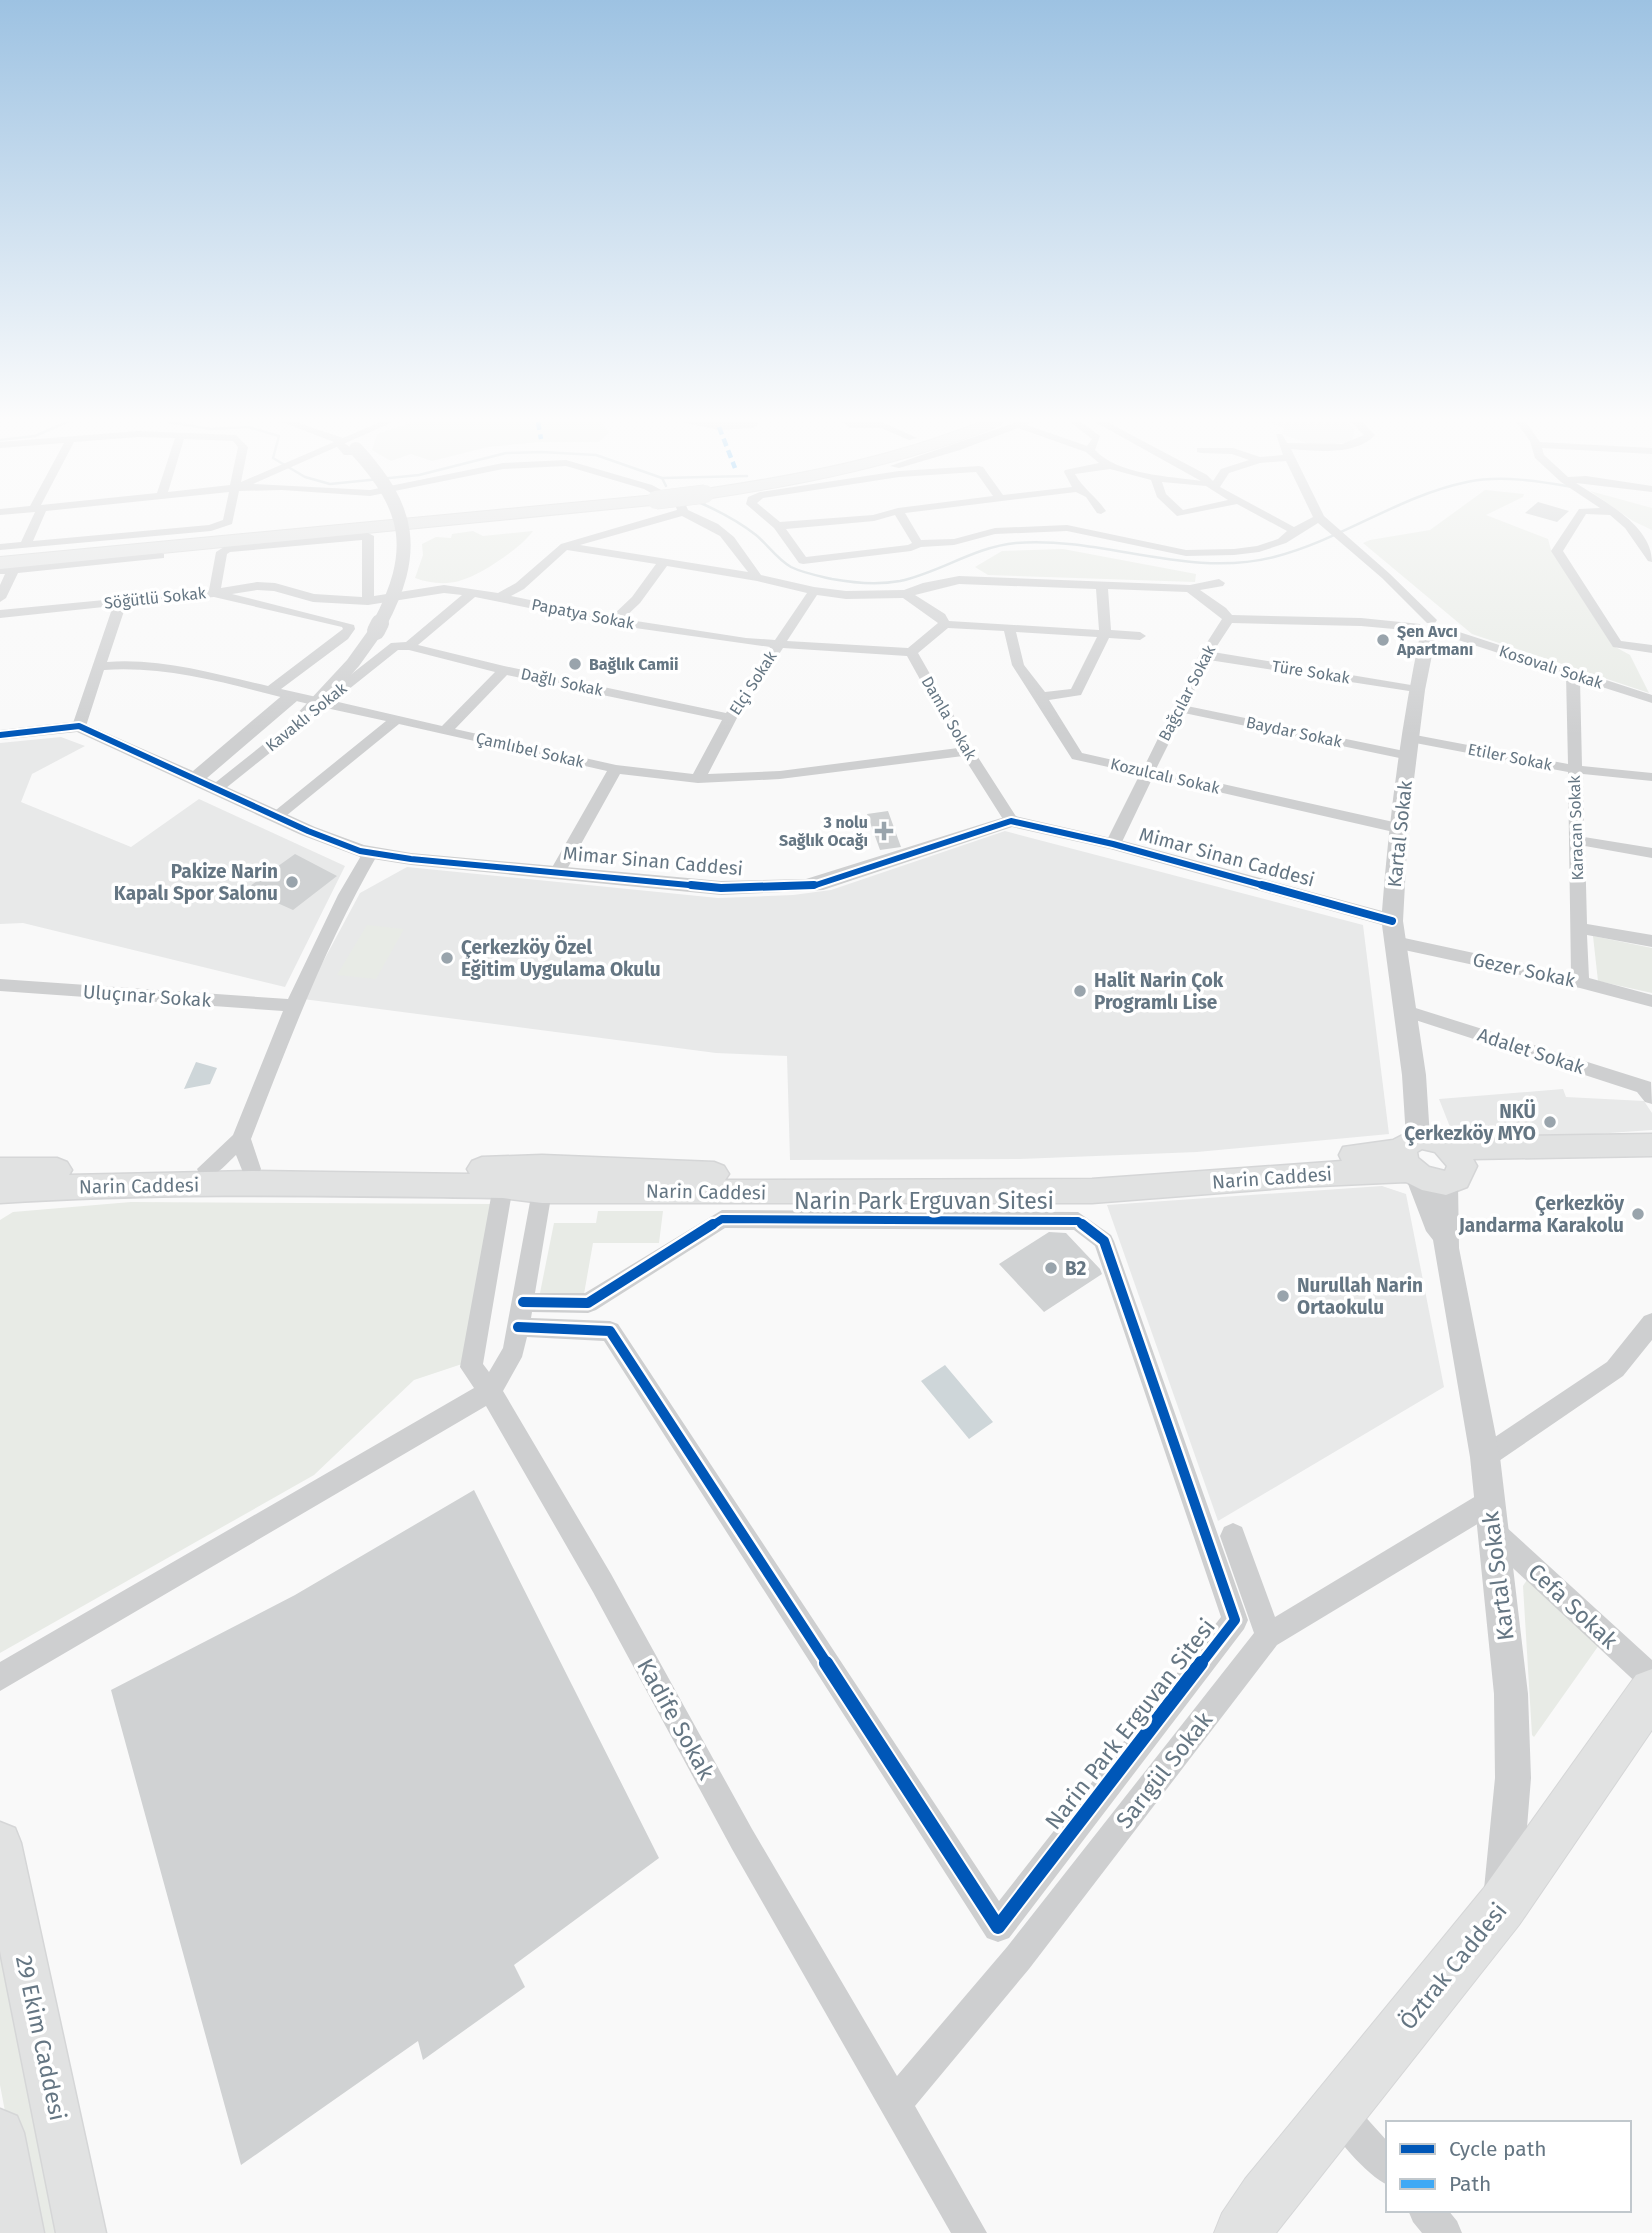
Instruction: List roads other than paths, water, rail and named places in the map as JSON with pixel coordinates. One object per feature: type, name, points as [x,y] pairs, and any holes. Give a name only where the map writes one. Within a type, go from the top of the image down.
[{"type":"main road","points":[[0,554],[311,526]]},
{"type":"main road","points":[[7,566],[373,526]]},
{"type":"main road","points":[[1430,1159],[1529,1148],[1652,1145]]},
{"type":"main road","name":"Narin Caddesi","points":[[0,1170],[542,1167],[772,1175],[1088,1172],[1430,1159]]},
{"type":"main road","name":"Narin Caddesi","points":[[0,1191],[55,1186],[503,1186],[542,1191],[1110,1195],[1430,1159]]},
{"type":"main road","name":"Öztrak Caddesi","points":[[1242,2233],[1265,2199],[1501,1907],[1652,1691]]},
{"type":"main road","name":"29 Ekim Caddesi","points":[[0,1843],[81,2233]]},
{"type":"main road","points":[[0,2133],[19,2233]]},
{"type":"street","points":[[25,545],[32,526]]},
{"type":"street","points":[[0,547],[216,526]]},
{"type":"street","points":[[300,721],[354,663],[372,630],[390,607],[401,575],[405,545],[402,526]]},
{"type":"street","points":[[500,597],[520,586],[565,546],[634,526]]},
{"type":"street","points":[[712,526],[732,540],[757,577]]},
{"type":"street","points":[[778,526],[803,561],[911,548],[918,544],[954,542],[973,526]]},
{"type":"street","points":[[907,526],[918,544]]},
{"type":"street","points":[[1064,526],[1167,550],[1215,553],[1259,548],[1282,541],[1294,531],[1307,526]]},
{"type":"street","points":[[1285,526],[1294,531]]},
{"type":"street","points":[[1328,526],[1425,628]]},
{"type":"street","points":[[1573,526],[1557,551],[1617,644],[1652,649]]},
{"type":"street","points":[[1629,526],[1652,559]]},
{"type":"street","points":[[214,593],[222,552],[228,549],[368,536],[368,601]]},
{"type":"street","points":[[565,546],[757,577],[846,596],[906,594],[927,586],[958,580],[1190,589],[1219,583]]},
{"type":"street","points":[[0,571],[7,566],[160,556]]},
{"type":"street","points":[[614,621],[636,600],[663,563]]},
{"type":"street","points":[[0,598],[7,566]]},
{"type":"street","name":"Papatya Sokak","points":[[214,593],[257,586],[275,587],[313,598],[368,601],[444,589],[500,597],[614,621],[746,642],[911,652]]},
{"type":"street","points":[[1041,697],[1076,692],[1105,633],[1102,586]]},
{"type":"street","points":[[1190,589],[1222,611],[1228,619],[1361,622],[1425,628]]},
{"type":"street","name":"Elçi Sokak","points":[[698,779],[730,718],[814,591]]},
{"type":"street","name":"Söğütlü Sokak","points":[[0,614],[214,593],[348,625],[349,629],[344,636],[269,692]]},
{"type":"street","name":"Kavaklı Sokak","points":[[318,703],[402,646],[472,593]]},
{"type":"street","points":[[906,594],[941,617],[945,624]]},
{"type":"street","points":[[0,735],[79,726],[121,601]]},
{"type":"street","name":"Bağcılar Sokak","points":[[1113,844],[1205,655],[1228,619]]},
{"type":"street","points":[[911,652],[945,624],[1140,636]]},
{"type":"street","name":"Kozulcalı Sokak","points":[[1009,627],[1017,665],[1041,697],[1077,756],[1398,828]]},
{"type":"street","name":"Kosovalı Sokak","points":[[1425,628],[1443,637],[1450,633],[1652,699]]},
{"type":"street","name":"Kartal Sokak","points":[[1425,628],[1398,828],[1392,921],[1414,1075],[1485,1457],[1495,1534],[1511,1694],[1513,1778],[1501,1907]]},
{"type":"street","name":"Dağlı Sokak","points":[[402,646],[730,718]]},
{"type":"street","name":"Damla Sokak","points":[[911,652],[967,751],[1012,821]]},
{"type":"street","name":"Türe Sokak","points":[[1205,655],[1417,690]]},
{"type":"street","name":"Çamlıbel Sokak","points":[[99,667],[137,664],[164,667],[616,769],[698,779],[780,775],[967,751]]},
{"type":"street","points":[[445,731],[504,670]]},
{"type":"street","name":"Karacan Sokak","points":[[1573,674],[1580,982]]},
{"type":"street","points":[[195,779],[291,697]]},
{"type":"street","name":"Baydar Sokak","points":[[1179,708],[1410,747]]},
{"type":"street","points":[[276,817],[396,720]]},
{"type":"street","name":"Kavaklı Sokak","points":[[216,789],[300,721]]},
{"type":"street","name":"Mimar Sinan Caddesi","points":[[79,726],[276,817],[360,851],[411,859],[721,887],[816,885],[1012,821],[1113,844],[1392,921]]},
{"type":"street","name":"Etiler Sokak","points":[[1410,747],[1652,777]]},
{"type":"street","points":[[558,871],[616,769]]},
{"type":"street","points":[[1577,840],[1652,853]]},
{"type":"street","points":[[207,1169],[241,1139],[294,1006],[346,895],[370,852]]},
{"type":"street","points":[[1580,929],[1652,941]]},
{"type":"street","name":"Gezer Sokak","points":[[1395,942],[1580,982],[1652,1001]]},
{"type":"street","name":"Uluçınar Sokak","points":[[0,985],[294,1006]]},
{"type":"street","name":"Adalet Sokak","points":[[1406,1011],[1644,1087],[1652,1097]]},
{"type":"street","points":[[241,1139],[251,1169]]},
{"type":"street","name":"Kadife Sokak","points":[[503,1186],[471,1367],[490,1391],[602,1583],[741,1839],[970,2233]]},
{"type":"street","points":[[0,1677],[490,1391],[514,1350],[523,1328],[523,1302],[542,1191]]},
{"type":"street","name":"Narin Park Erguvan Sitesi","points":[[523,1302],[588,1303],[722,1219],[1077,1221],[1104,1241],[1235,1620],[998,1927],[610,1331],[523,1328]]},
{"type":"street","points":[[1485,1457],[1615,1369],[1652,1323]]},
{"type":"street","name":"Sarıgül Sokak","points":[[895,2104],[1018,1958],[1268,1636],[1490,1502]]},
{"type":"street","name":"Cefa Sokak","points":[[1495,1534],[1652,1678]]},
{"type":"street","points":[[1233,1536],[1268,1636]]},
{"type":"street","points":[[1337,2111],[1386,2166]]},
{"type":"street","points":[[1427,2212],[1445,2233]]},
{"type":"waterway","points":[[743,526],[791,567],[832,579],[875,583],[915,577],[986,549],[1016,543],[1048,542],[1177,560],[1242,562],[1274,557],[1299,549],[1353,526]]},
{"type":"place","name":"Şen Avcı Apartmanı","points":[[1383,640]]},
{"type":"place","name":"Bağlık Camii","points":[[575,664]]},
{"type":"place","name":"3 nolu Sağlık Ocağı","points":[[884,831]]},
{"type":"place","name":"Pakize Narin Kapalı Spor Salonu","points":[[292,882]]},
{"type":"place","name":"Çerkezköy Özel Eğitim Uygulama Okulu","points":[[447,958]]},
{"type":"place","name":"Halit Narin Çok Programlı Lise","points":[[1080,991]]},
{"type":"place","name":"NKÜ Çerkezköy MYO","points":[[1550,1122]]},
{"type":"place","name":"Çerkezköy Jandarma Karakolu","points":[[1638,1214]]},
{"type":"place","name":"B2","points":[[1051,1268]]},
{"type":"place","name":"Nurullah Narin Ortaokulu","points":[[1283,1296]]}]
